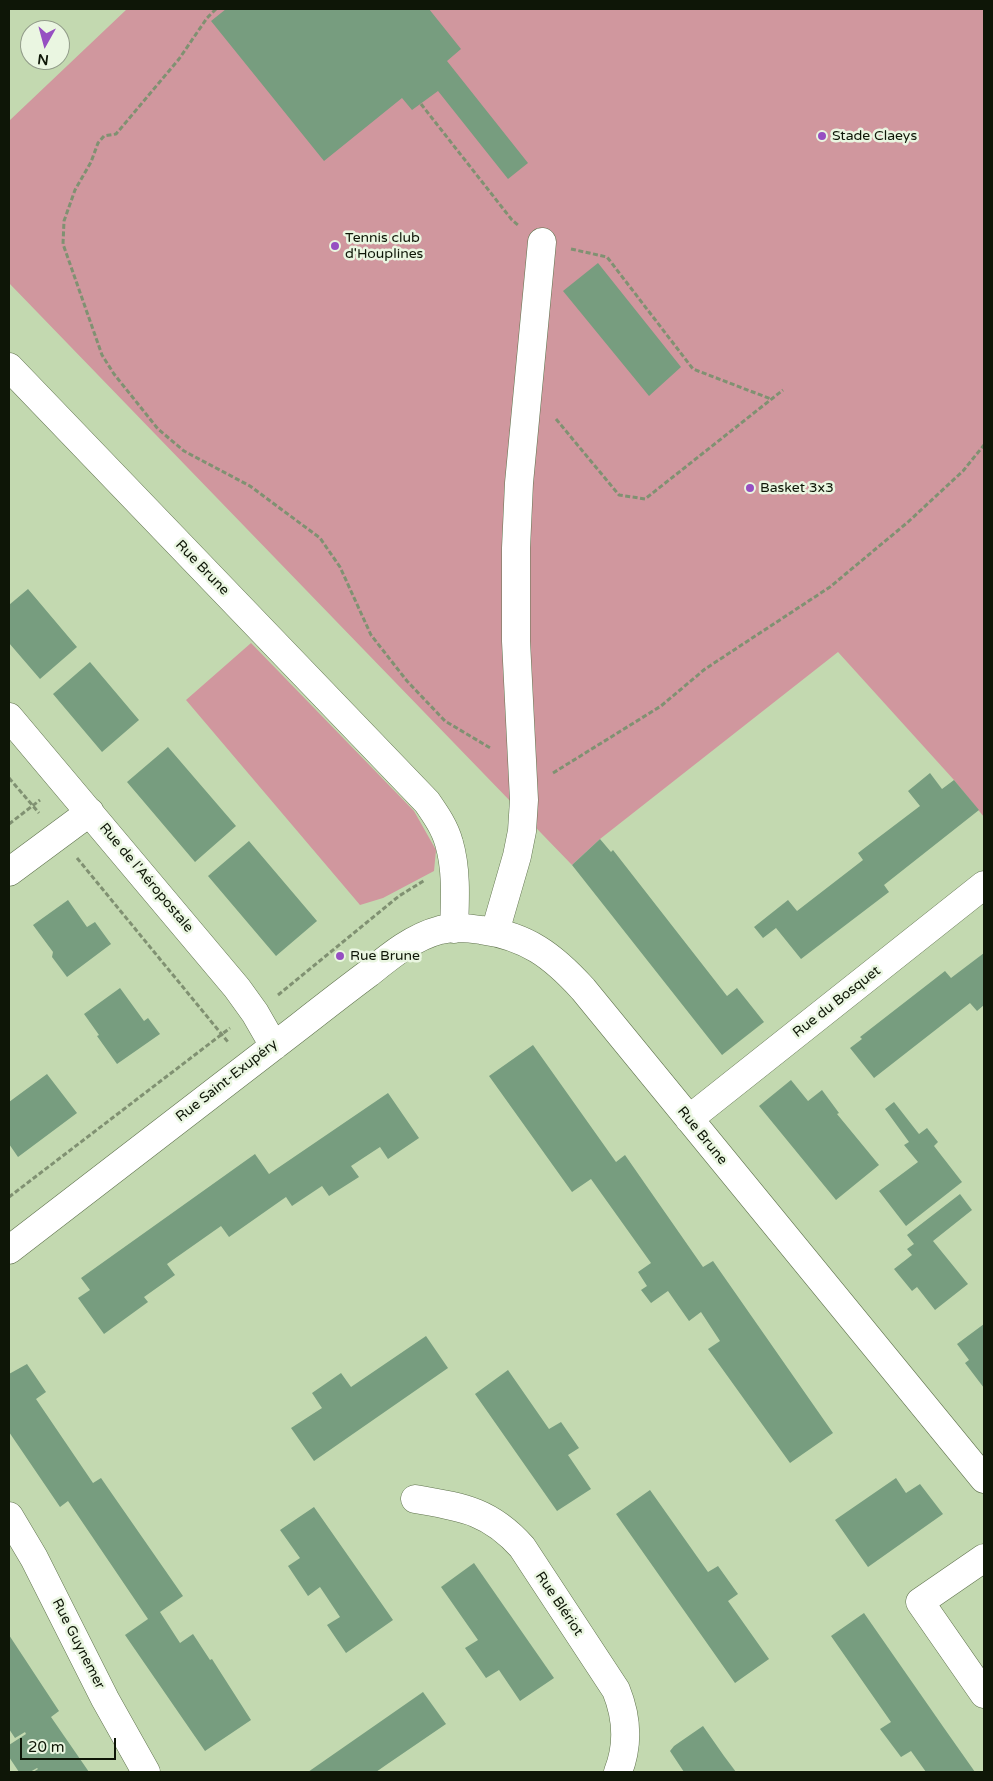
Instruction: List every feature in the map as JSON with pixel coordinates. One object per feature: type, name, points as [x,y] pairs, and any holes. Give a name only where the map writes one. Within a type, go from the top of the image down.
[{"type":"street","points":[[495,932],[522,831],[523,781],[516,640],[516,548],[519,483],[542,242]]},
{"type":"street","name":"Rue Brune","points":[[9,367],[427,802],[443,828],[452,856],[455,895],[454,929],[467,928],[495,932],[520,939],[558,962],[583,989],[984,1478]]},
{"type":"street","name":"Rue de l'Aéropostale","points":[[9,717],[238,988],[274,1046]]},
{"type":"street","points":[[9,872],[90,812]]},
{"type":"street","name":"Rue du Bosquet","points":[[689,1119],[984,885]]},
{"type":"street","name":"Rue Saint-Exupéry","points":[[9,1250],[365,976],[407,946],[428,934],[454,929]]},
{"type":"street","name":"Rue Blériot","points":[[415,1499],[461,1507],[482,1515],[512,1536],[522,1547],[616,1690],[621,1702],[626,1730],[626,1746],[618,1772]]},
{"type":"street","name":"Rue Guynemer","points":[[9,1516],[34,1558],[105,1699],[146,1772]]},
{"type":"street","points":[[984,1558],[920,1602],[984,1694]]},
{"type":"path","points":[[216,9],[206,18],[179,60],[116,134],[104,136],[98,143],[91,162],[75,190],[64,221],[63,244],[102,355],[114,374],[158,429],[184,451],[250,486],[320,538],[340,567],[371,635],[407,680],[445,721],[495,751],[522,751]]},
{"type":"path","points":[[420,104],[512,220],[542,242],[607,257],[693,369],[771,399]]},
{"type":"path","points":[[528,386],[619,495],[646,499],[783,390]]},
{"type":"path","points":[[523,781],[553,773],[605,742],[661,706],[705,668],[830,587],[908,522],[963,472],[984,445]]},
{"type":"path","points":[[9,778],[247,1066]]},
{"type":"path","points":[[9,824],[64,782]]},
{"type":"shaded area","points":[[127,9],[984,9],[984,817],[954,780],[838,652],[600,839],[572,865],[9,283],[9,121],[63,70],[70,70],[70,63]]},
{"type":"shaded area","points":[[251,643],[414,811],[436,850],[434,871],[383,898],[360,905],[186,700]]},
{"type":"building","points":[[226,9],[429,9],[461,49],[447,61],[528,163],[508,179],[438,91],[412,110],[402,98],[324,161],[211,21]]},
{"type":"building","points":[[598,263],[681,367],[649,396],[563,291]]},
{"type":"building","points":[[28,589],[77,647],[40,679],[9,643],[9,605]]},
{"type":"building","points":[[90,662],[139,720],[102,752],[53,694]]},
{"type":"building","points":[[168,747],[236,826],[195,862],[127,782]]},
{"type":"building","points":[[930,773],[942,789],[954,780],[979,810],[884,885],[889,892],[801,959],[776,928],[763,938],[754,927],[788,900],[797,911],[863,860],[858,853],[920,806],[908,791]]},
{"type":"building","points":[[600,839],[611,852],[613,850],[727,996],[737,988],[764,1022],[722,1055],[572,865]]},
{"type":"building","points":[[249,841],[317,921],[276,956],[208,876]]},
{"type":"building","points":[[68,900],[87,927],[95,922],[111,944],[67,977],[52,957],[53,952],[33,925]]},
{"type":"building","points":[[984,953],[984,1005],[977,1011],[970,1003],[874,1078],[850,1048],[862,1039],[860,1037],[945,971],[951,978]]},
{"type":"building","points":[[120,988],[144,1021],[148,1018],[160,1034],[117,1064],[84,1014]]},
{"type":"building","points":[[533,1045],[616,1162],[625,1155],[703,1267],[713,1261],[833,1433],[790,1463],[708,1349],[720,1341],[701,1312],[689,1321],[668,1291],[651,1303],[641,1290],[647,1286],[638,1272],[651,1263],[591,1179],[572,1192],[489,1076]]},
{"type":"building","points":[[47,1074],[77,1113],[18,1157],[9,1144],[9,1102]]},
{"type":"building","points":[[791,1080],[808,1101],[822,1090],[839,1113],[837,1114],[879,1165],[836,1200],[759,1106]]},
{"type":"building","points":[[388,1093],[419,1138],[388,1159],[380,1147],[351,1166],[359,1177],[329,1196],[322,1186],[292,1206],[286,1197],[229,1237],[221,1226],[167,1264],[175,1275],[144,1297],[148,1302],[104,1334],[78,1298],[90,1290],[81,1278],[255,1154],[269,1174]]},
{"type":"building","points":[[894,1102],[919,1134],[927,1128],[938,1142],[934,1146],[962,1182],[906,1226],[879,1191],[918,1162],[904,1145],[909,1142],[885,1109]]},
{"type":"building","points":[[960,1194],[972,1210],[933,1241],[968,1284],[935,1310],[917,1287],[912,1291],[894,1269],[912,1255],[907,1249],[914,1244],[907,1235]]},
{"type":"building","points":[[984,1324],[984,1388],[965,1363],[969,1360],[957,1344]]},
{"type":"building","points":[[426,1336],[448,1368],[314,1461],[291,1428],[322,1408],[312,1393],[341,1373],[351,1387]]},
{"type":"building","points":[[27,1364],[46,1392],[36,1399],[93,1483],[101,1478],[183,1596],[160,1612],[180,1643],[193,1634],[210,1660],[212,1659],[251,1720],[205,1751],[125,1635],[148,1619],[68,1501],[60,1507],[9,1432],[9,1374]]},
{"type":"building","points":[[508,1370],[549,1429],[561,1422],[579,1448],[568,1455],[591,1489],[557,1511],[475,1394]]},
{"type":"building","points":[[896,1478],[906,1493],[920,1484],[943,1514],[868,1567],[835,1520]]},
{"type":"building","points":[[650,1490],[708,1572],[718,1566],[738,1594],[728,1601],[769,1659],[735,1683],[616,1514]]},
{"type":"building","points":[[314,1507],[393,1620],[346,1653],[327,1625],[340,1617],[320,1587],[308,1596],[288,1566],[300,1558],[280,1530]]},
{"type":"building","points":[[474,1563],[554,1678],[520,1701],[499,1670],[486,1678],[465,1648],[478,1640],[441,1587]]},
{"type":"building","points":[[864,1613],[975,1772],[926,1772],[911,1751],[901,1757],[880,1729],[891,1722],[831,1636]]},
{"type":"building","points":[[9,1635],[59,1711],[51,1717],[89,1772],[33,1772],[37,1768],[30,1772],[19,1772],[9,1757],[9,1745],[26,1734],[25,1732],[15,1738],[9,1729]]},
{"type":"building","points":[[423,1692],[446,1724],[376,1772],[308,1772]]},
{"type":"building","points":[[703,1726],[736,1772],[684,1772],[670,1751],[674,1746]]},
{"type":"place","name":"Stade Claeys","points":[[822,136]]},
{"type":"place","name":"Tennis club d'Houplines","points":[[335,246]]},
{"type":"place","name":"Basket 3x3","points":[[750,488]]},
{"type":"place","name":"Rue Brune","points":[[340,956]]}]
